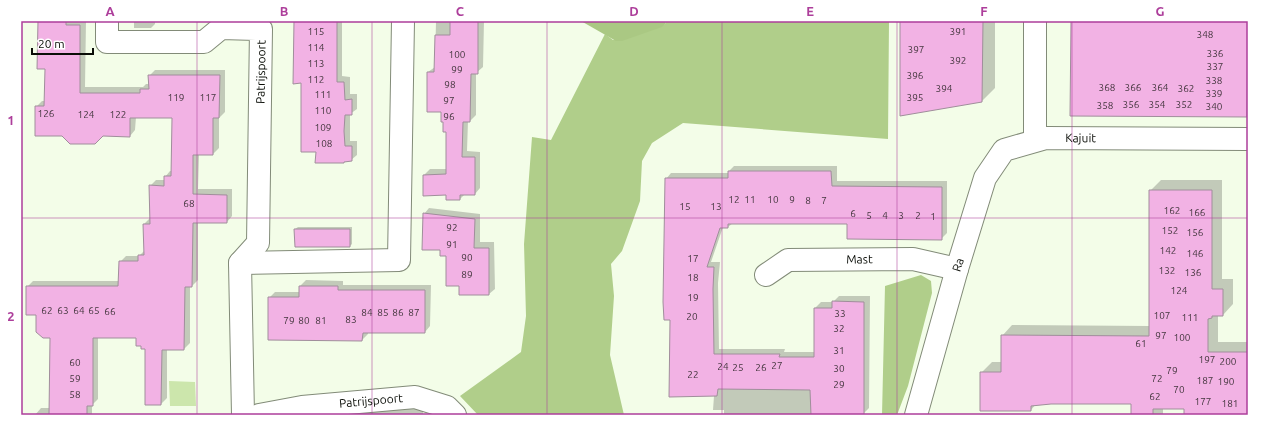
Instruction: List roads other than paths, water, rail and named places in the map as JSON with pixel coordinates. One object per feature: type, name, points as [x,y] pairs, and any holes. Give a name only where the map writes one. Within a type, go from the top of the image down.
[{"type":"street","name":"Patrijspoort","points":[[108,21],[107,42],[204,42],[221,28],[261,29],[258,243],[240,263]]},
{"type":"street","points":[[243,415],[240,263],[399,260],[403,21]]},
{"type":"street","points":[[1035,140],[1036,21]]},
{"type":"street","name":"Kajuit","points":[[1035,140],[1046,138],[1247,139]]},
{"type":"street","name":"Ra","points":[[916,415],[957,269],[985,178],[1004,150],[1035,140]]},
{"type":"street","name":"Mast","points":[[766,275],[788,260],[913,259],[957,269]]},
{"type":"street","name":"Patrijspoort","points":[[259,415],[302,407],[415,397],[447,407],[455,415]]}]
